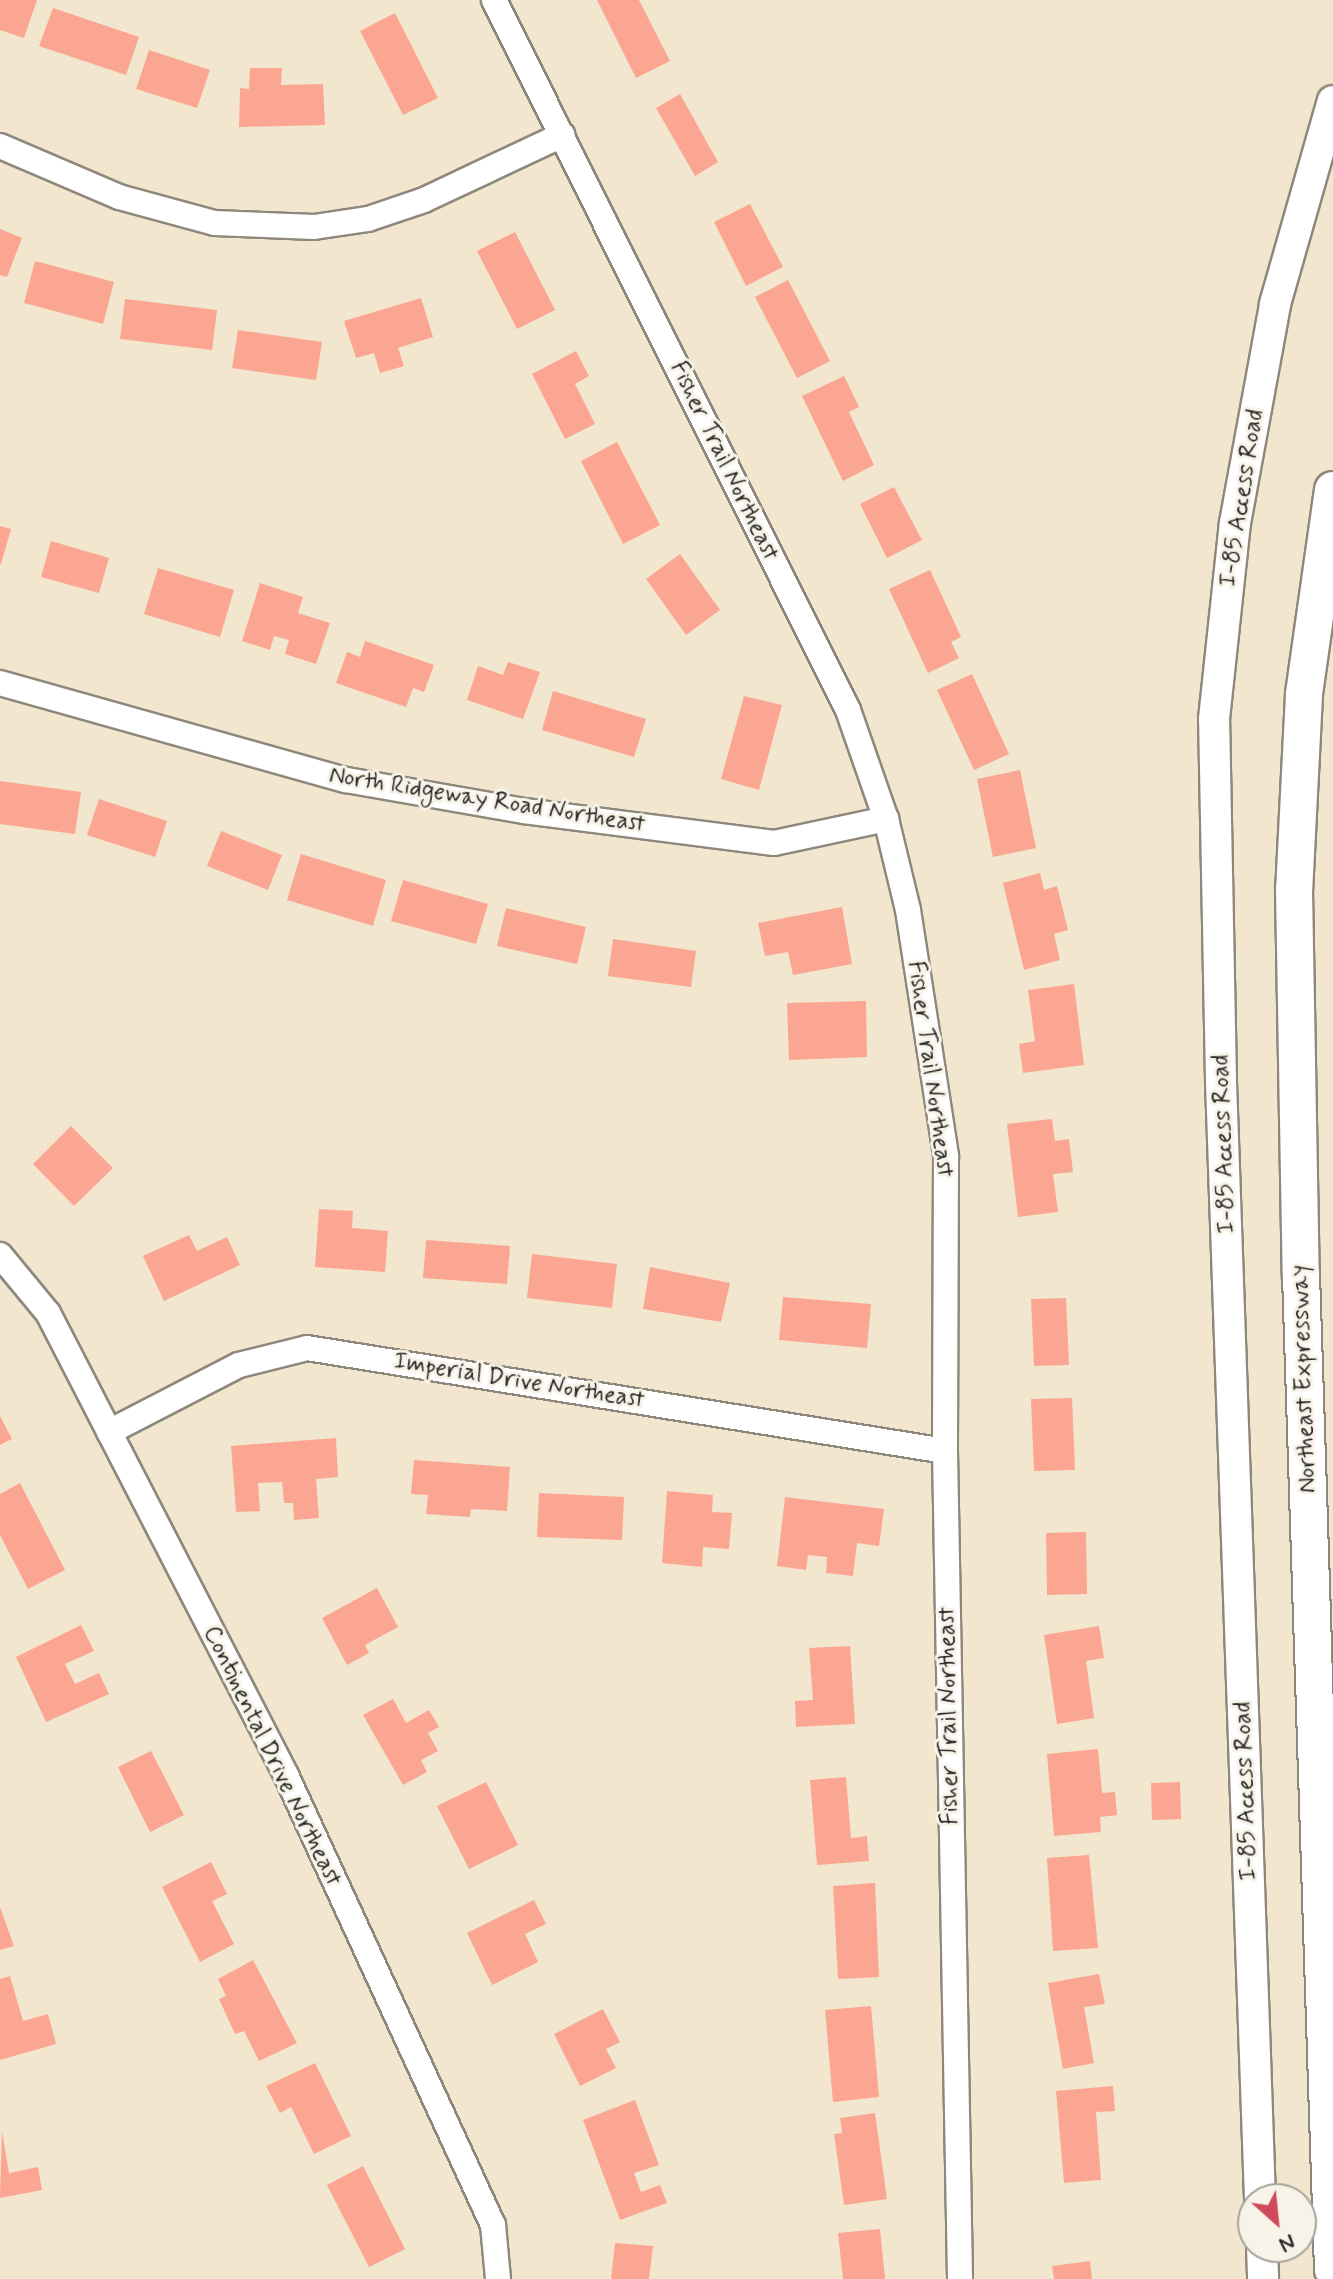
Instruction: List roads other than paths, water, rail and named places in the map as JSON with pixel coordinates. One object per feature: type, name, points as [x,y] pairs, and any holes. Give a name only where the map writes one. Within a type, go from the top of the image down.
[{"type":"highway","name":"Northeast Expressway","points":[[1333,490],[1304,695],[1294,890],[1301,1290],[1333,2269]]},
{"type":"main road","name":"I-85 Access Road","points":[[1259,2183],[1221,1080],[1214,719],[1235,523],[1272,319],[1333,101]]},
{"type":"street","name":"Fisher Trail Northeast","points":[[494,0],[848,710],[886,819],[908,910],[946,1156],[945,1451],[960,2279]]},
{"type":"street","points":[[0,146],[119,197],[215,223],[314,227],[368,219],[424,200],[562,135]]},
{"type":"street","name":"North Ridgeway Road Northeast","points":[[0,683],[346,780],[524,811],[774,843],[886,819]]},
{"type":"street","name":"Continental Drive Northeast","points":[[0,1255],[48,1313],[286,1775],[493,2225],[498,2279]]},
{"type":"street","name":"Imperial Drive Northeast","points":[[109,1432],[239,1365],[307,1348],[945,1451]]}]
